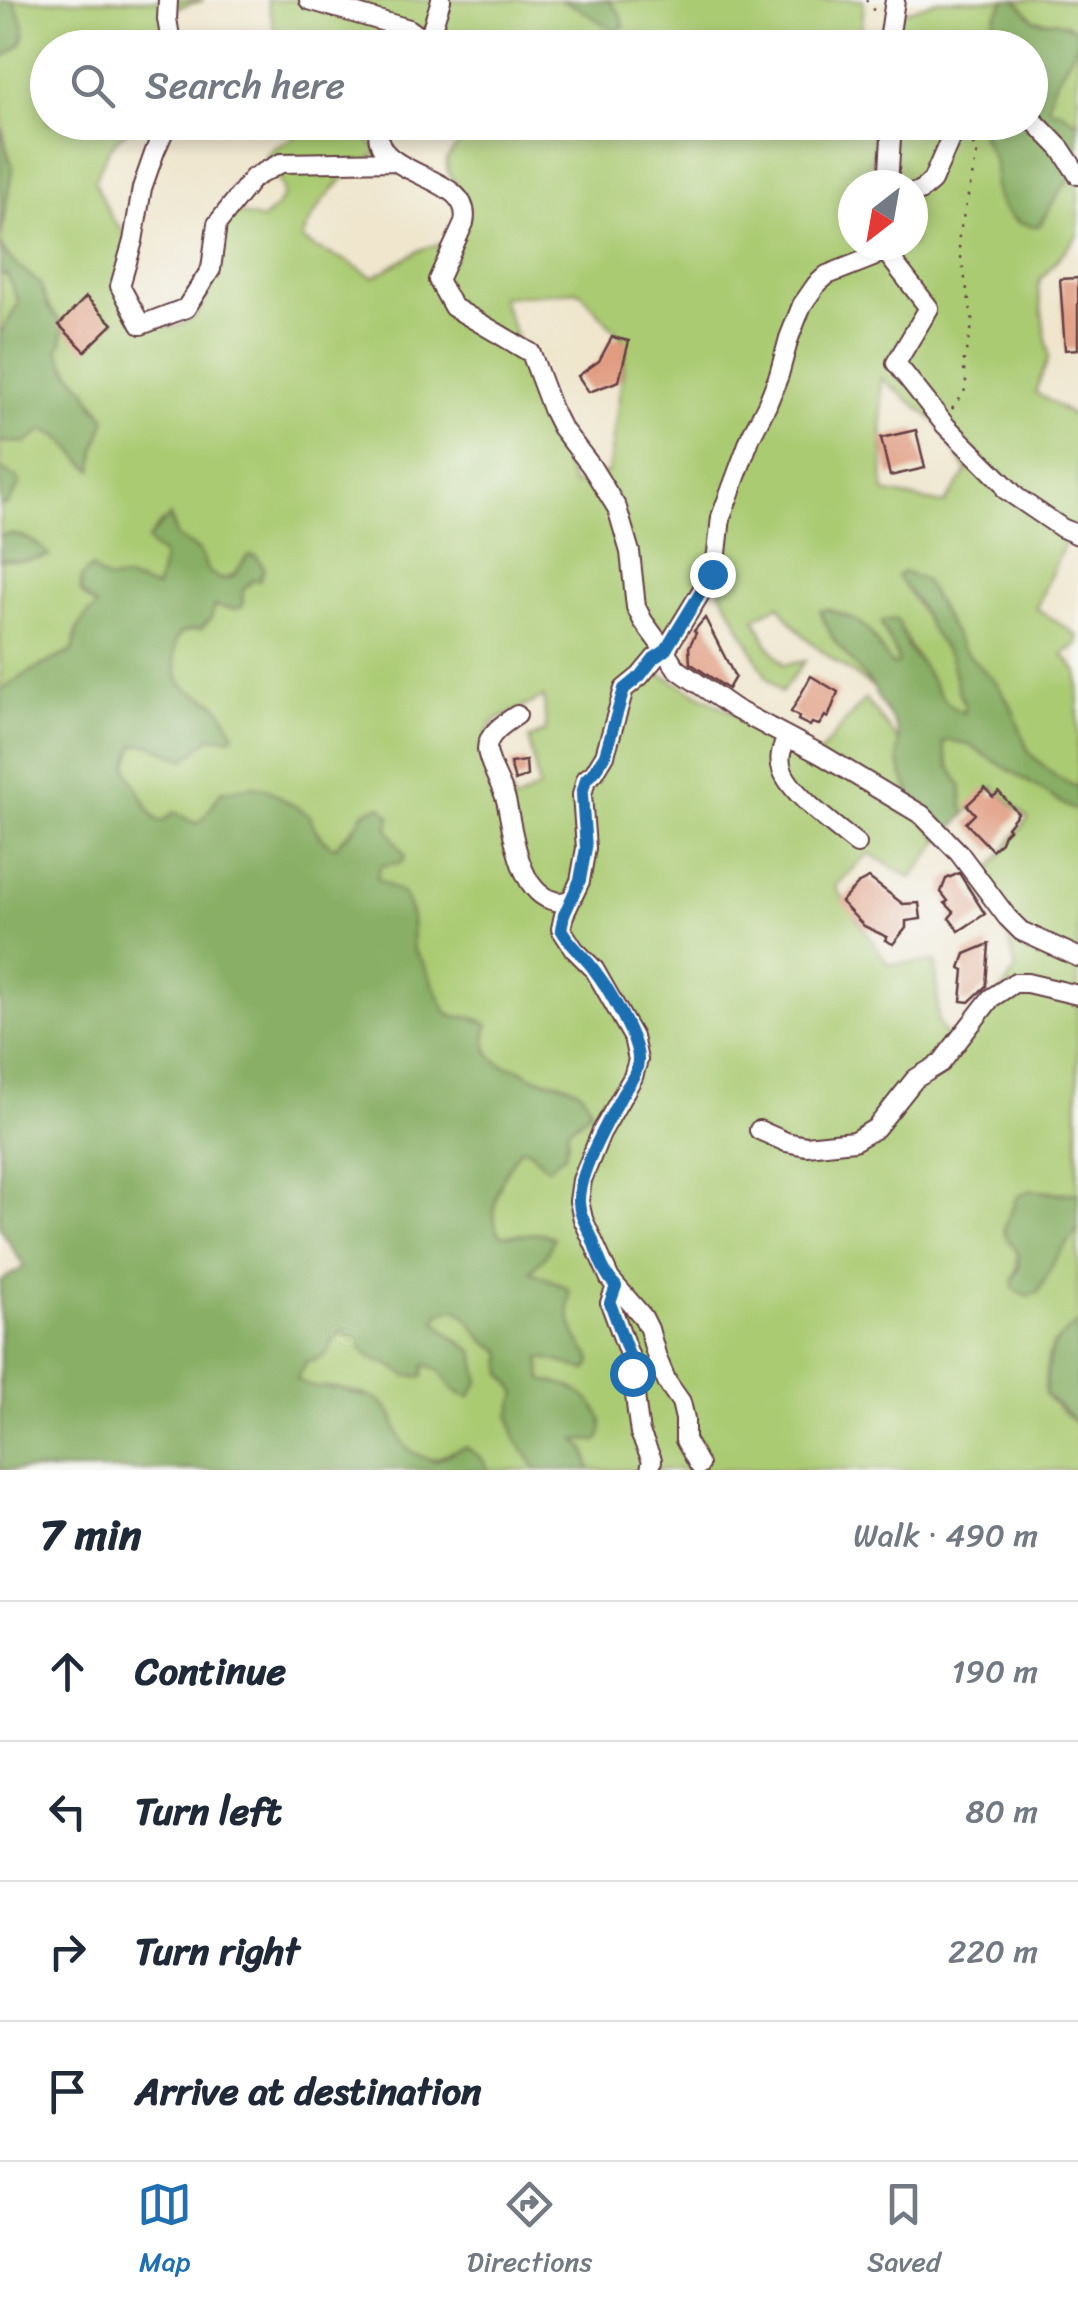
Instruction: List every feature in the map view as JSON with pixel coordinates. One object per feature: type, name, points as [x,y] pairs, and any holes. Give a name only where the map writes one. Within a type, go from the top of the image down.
[{"type":"street","points":[[168,0],[169,30]]},
{"type":"street","points":[[309,0],[410,30]]},
{"type":"street","points":[[432,30],[441,0]]},
{"type":"street","points":[[890,30],[894,0]]},
{"type":"street","points":[[1048,135],[1078,175]]},
{"type":"street","points":[[160,140],[142,188],[120,286],[142,325],[186,308],[211,269],[218,224],[254,178],[281,163],[395,161]]},
{"type":"street","points":[[378,140],[380,148],[395,161],[454,193],[464,205],[464,223],[438,280],[443,292],[453,307],[470,319],[531,353],[562,427],[618,508],[630,552],[636,607],[676,669],[735,710],[822,755],[922,815],[959,853],[1021,930],[1078,957]]},
{"type":"street","points":[[889,170],[891,140]]},
{"type":"street","points":[[928,184],[950,140]]},
{"type":"street","points":[[698,1464],[685,1440],[680,1402],[657,1358],[650,1329],[610,1280],[582,1219],[582,1180],[600,1133],[633,1077],[638,1060],[634,1037],[594,969],[561,929],[580,880],[586,848],[582,794],[586,779],[605,755],[624,689],[665,651],[712,574],[721,517],[779,375],[802,305],[827,275],[868,260]]},
{"type":"street","points":[[893,260],[928,308],[896,363],[942,422],[1014,494]]},
{"type":"street","points":[[984,476],[1078,535]]},
{"type":"street","points":[[517,715],[491,736],[487,748],[505,797],[514,845],[529,880],[540,894],[554,902],[570,900]]},
{"type":"street","points":[[788,738],[780,755],[784,774],[804,799],[858,844]]},
{"type":"street","points":[[758,1130],[806,1146],[854,1141],[876,1128],[915,1079],[941,1063],[991,998],[1005,988],[1027,983],[1078,995]]},
{"type":"street","points":[[616,1286],[610,1303],[631,1360],[636,1412],[652,1460],[650,1470]]},
{"type":"path","points":[[942,422],[967,387],[963,364],[973,322],[958,241],[976,154],[973,140]]},
{"type":"green space","points":[[0,0],[13,0],[24,32],[19,45],[0,60]]},
{"type":"green space","points":[[13,0],[204,0],[169,10],[176,30],[30,30],[30,140],[117,140],[103,160],[95,182],[126,241],[130,310],[174,328],[197,315],[207,298],[215,247],[233,212],[262,220],[276,207],[283,189],[266,163],[268,153],[287,140],[366,140],[381,150],[334,188],[316,211],[302,239],[373,277],[422,249],[449,242],[465,198],[448,172],[446,160],[462,140],[875,140],[872,170],[838,170],[838,260],[928,260],[928,170],[890,170],[891,140],[984,140],[996,164],[995,190],[1006,212],[1017,222],[1033,226],[1043,221],[1057,194],[1078,170],[1078,235],[1040,280],[1038,288],[1049,357],[1035,392],[1078,419],[1078,540],[1067,538],[1036,608],[1078,636],[1078,644],[1063,654],[1078,673],[1078,788],[1055,776],[1029,753],[1012,708],[997,684],[962,648],[924,580],[901,580],[950,657],[964,713],[941,695],[904,633],[882,627],[898,657],[898,665],[891,665],[862,625],[828,609],[822,617],[834,640],[874,688],[810,641],[779,605],[755,618],[768,645],[784,665],[805,661],[781,693],[766,676],[715,580],[649,668],[816,757],[865,699],[900,743],[905,782],[940,841],[911,878],[869,853],[835,887],[888,964],[936,962],[938,1022],[952,1045],[998,997],[1016,969],[1009,939],[977,887],[1028,818],[993,787],[964,816],[961,785],[949,766],[943,743],[949,740],[969,745],[1078,810],[1078,1193],[1040,1191],[1023,1195],[1004,1229],[1017,1253],[1013,1279],[1018,1292],[1031,1296],[1078,1229],[1078,1323],[1053,1345],[1045,1387],[1049,1399],[1077,1424],[1078,1470],[590,1470],[587,1456],[574,1439],[597,1440],[555,1383],[542,1379],[540,1357],[585,1370],[571,1322],[570,1293],[557,1282],[530,1271],[546,1255],[554,1238],[542,1233],[503,1236],[498,1233],[494,1211],[504,1177],[521,1147],[536,1156],[567,1146],[568,1129],[585,1116],[589,1103],[567,1084],[504,1066],[492,1058],[484,1043],[488,1025],[473,1017],[452,1017],[446,1011],[413,949],[411,910],[404,895],[377,878],[380,866],[396,863],[394,841],[388,829],[390,816],[381,807],[362,819],[336,847],[328,845],[312,823],[265,788],[253,786],[221,792],[197,825],[158,821],[129,776],[128,763],[135,745],[150,744],[178,757],[191,755],[211,736],[228,738],[231,728],[218,708],[180,681],[175,646],[180,634],[201,629],[215,606],[242,606],[243,590],[264,568],[256,556],[227,578],[214,577],[197,549],[176,536],[173,522],[162,522],[153,532],[154,549],[162,554],[163,562],[157,588],[131,580],[106,579],[91,568],[87,573],[86,598],[97,607],[77,630],[73,651],[0,691],[0,559],[44,558],[23,536],[0,536],[0,506],[8,504],[17,478],[0,469],[0,442],[27,442],[43,430],[66,442],[93,470],[106,418],[63,361],[54,313],[41,291],[0,245],[12,165],[3,128],[0,60],[23,38],[24,27]],"holes":[[[579,291],[627,344],[608,472],[573,485],[501,297]],[[881,378],[938,423],[967,472],[944,504],[884,492]],[[544,697],[546,731],[529,739],[539,788],[514,802],[487,733],[493,722]]]},
{"type":"green space","points":[[267,0],[560,0],[612,28],[620,14],[608,0],[864,3],[862,30],[275,30]]},
{"type":"green space","points":[[560,0],[608,0],[624,26],[613,30]]},
{"type":"green space","points":[[938,0],[1005,0],[995,16],[993,30],[896,30],[896,15]]},
{"type":"green space","points":[[1005,0],[1016,0],[1034,20],[1057,21],[1078,34],[1078,43],[1053,86],[1048,106],[1048,30],[993,30],[995,16]]},
{"type":"green space","points":[[1016,0],[1078,0],[1078,34],[1067,24],[1034,20]]},
{"type":"green space","points":[[1078,43],[1078,123],[1048,106],[1053,86]]},
{"type":"green space","points":[[1048,106],[1078,123],[1078,170],[1039,226],[1022,223],[1009,215],[995,186],[995,164],[984,140],[1048,140]]},
{"type":"green space","points":[[0,127],[13,165],[0,236]]},
{"type":"green space","points":[[0,245],[8,257],[40,284],[49,309],[63,330],[58,350],[67,369],[106,418],[93,470],[53,433],[43,430],[27,442],[0,442],[0,334],[19,303],[7,275],[0,274]]},
{"type":"green space","points":[[0,274],[8,275],[19,303],[0,334]]},
{"type":"green space","points":[[0,469],[20,484],[8,504],[0,506]]},
{"type":"green space","points":[[170,516],[176,536],[200,552],[208,571],[219,579],[234,575],[248,555],[256,556],[264,568],[260,580],[252,581],[243,590],[242,606],[215,606],[201,629],[179,635],[175,662],[181,683],[219,707],[234,735],[211,737],[185,760],[150,744],[135,745],[128,771],[154,818],[164,821],[174,812],[197,824],[221,792],[252,786],[265,788],[311,817],[320,836],[336,847],[353,831],[364,812],[381,806],[390,816],[388,829],[405,857],[402,862],[380,866],[377,878],[404,895],[412,918],[413,949],[446,1011],[452,1017],[472,1017],[488,1025],[487,1048],[497,1062],[576,1088],[587,1101],[590,1111],[568,1129],[565,1154],[548,1168],[529,1150],[521,1148],[504,1177],[494,1211],[498,1233],[503,1236],[542,1233],[554,1238],[546,1255],[530,1271],[567,1288],[573,1328],[591,1358],[586,1370],[540,1358],[542,1379],[573,1389],[589,1400],[600,1416],[601,1433],[597,1441],[576,1440],[585,1449],[590,1470],[537,1470],[515,1437],[510,1415],[517,1393],[503,1373],[502,1350],[484,1340],[454,1308],[439,1314],[436,1321],[474,1352],[479,1381],[469,1398],[456,1391],[441,1372],[425,1364],[423,1376],[408,1376],[376,1361],[364,1352],[358,1340],[340,1330],[326,1354],[307,1361],[296,1379],[315,1387],[342,1389],[376,1399],[388,1410],[402,1442],[419,1455],[435,1461],[466,1447],[489,1470],[0,1470],[0,1281],[24,1267],[0,1227],[0,691],[73,651],[77,630],[97,607],[81,593],[81,577],[92,567],[106,579],[131,580],[157,588],[162,554],[147,540]]},
{"type":"green space","points":[[10,534],[32,541],[50,556],[22,561],[0,559],[0,536]]},
{"type":"green space","points":[[903,572],[924,580],[962,648],[997,684],[1012,708],[1029,753],[1055,776],[1078,788],[1078,810],[969,745],[949,740],[943,743],[949,766],[961,785],[964,816],[940,841],[906,784],[895,725],[874,688],[834,640],[820,611],[827,609],[863,625],[891,665],[898,664],[897,659],[881,621],[896,619],[909,650],[941,695],[964,713],[950,657],[897,576]]},
{"type":"green space","points":[[1031,1190],[1078,1193],[1078,1229],[1055,1260],[1038,1293],[1025,1296],[1013,1288],[1018,1253],[1004,1229],[1017,1197]]},
{"type":"green space","points":[[454,1308],[484,1341],[502,1350],[503,1373],[517,1392],[512,1426],[537,1470],[489,1470],[466,1447],[434,1459],[422,1457],[401,1444],[393,1417],[382,1403],[342,1389],[318,1389],[296,1379],[307,1361],[325,1354],[340,1330],[358,1340],[369,1357],[408,1376],[424,1363],[446,1376],[479,1381],[474,1352],[436,1321],[438,1314]]},
{"type":"green space","points":[[1078,1323],[1078,1428],[1045,1394],[1054,1346]]},
{"type":"building","points":[[1078,278],[1078,349],[1065,350],[1060,279]]},
{"type":"building","points":[[86,297],[113,324],[85,351],[59,325]]},
{"type":"building","points":[[612,337],[629,341],[619,381],[589,392],[578,376],[599,361]]},
{"type":"building","points":[[916,430],[925,468],[890,476],[881,438]]},
{"type":"building","points":[[705,618],[735,677],[728,689],[690,663],[694,631]]},
{"type":"building","points":[[811,676],[838,692],[828,718],[825,716],[819,725],[810,726],[791,712]]},
{"type":"building","points":[[526,761],[527,776],[515,781],[510,763]]},
{"type":"building","points":[[985,788],[993,797],[999,792],[1018,813],[992,850],[966,823],[975,814],[967,805]]},
{"type":"building","points":[[959,873],[985,914],[959,931],[949,918],[954,912],[941,892],[946,879]]},
{"type":"building","points":[[869,878],[903,904],[919,903],[921,919],[906,921],[906,928],[893,944],[864,926],[841,902]]},
{"type":"building","points":[[989,944],[986,986],[969,1002],[961,1001],[964,970],[960,968],[965,954]]},
{"type":"route","points":[[632,1373],[610,1303],[616,1286],[599,1258],[579,1202],[582,1180],[600,1133],[633,1077],[637,1052],[634,1037],[594,969],[561,929],[580,880],[586,848],[582,794],[586,779],[609,746],[624,689],[665,651],[712,574]]}]
